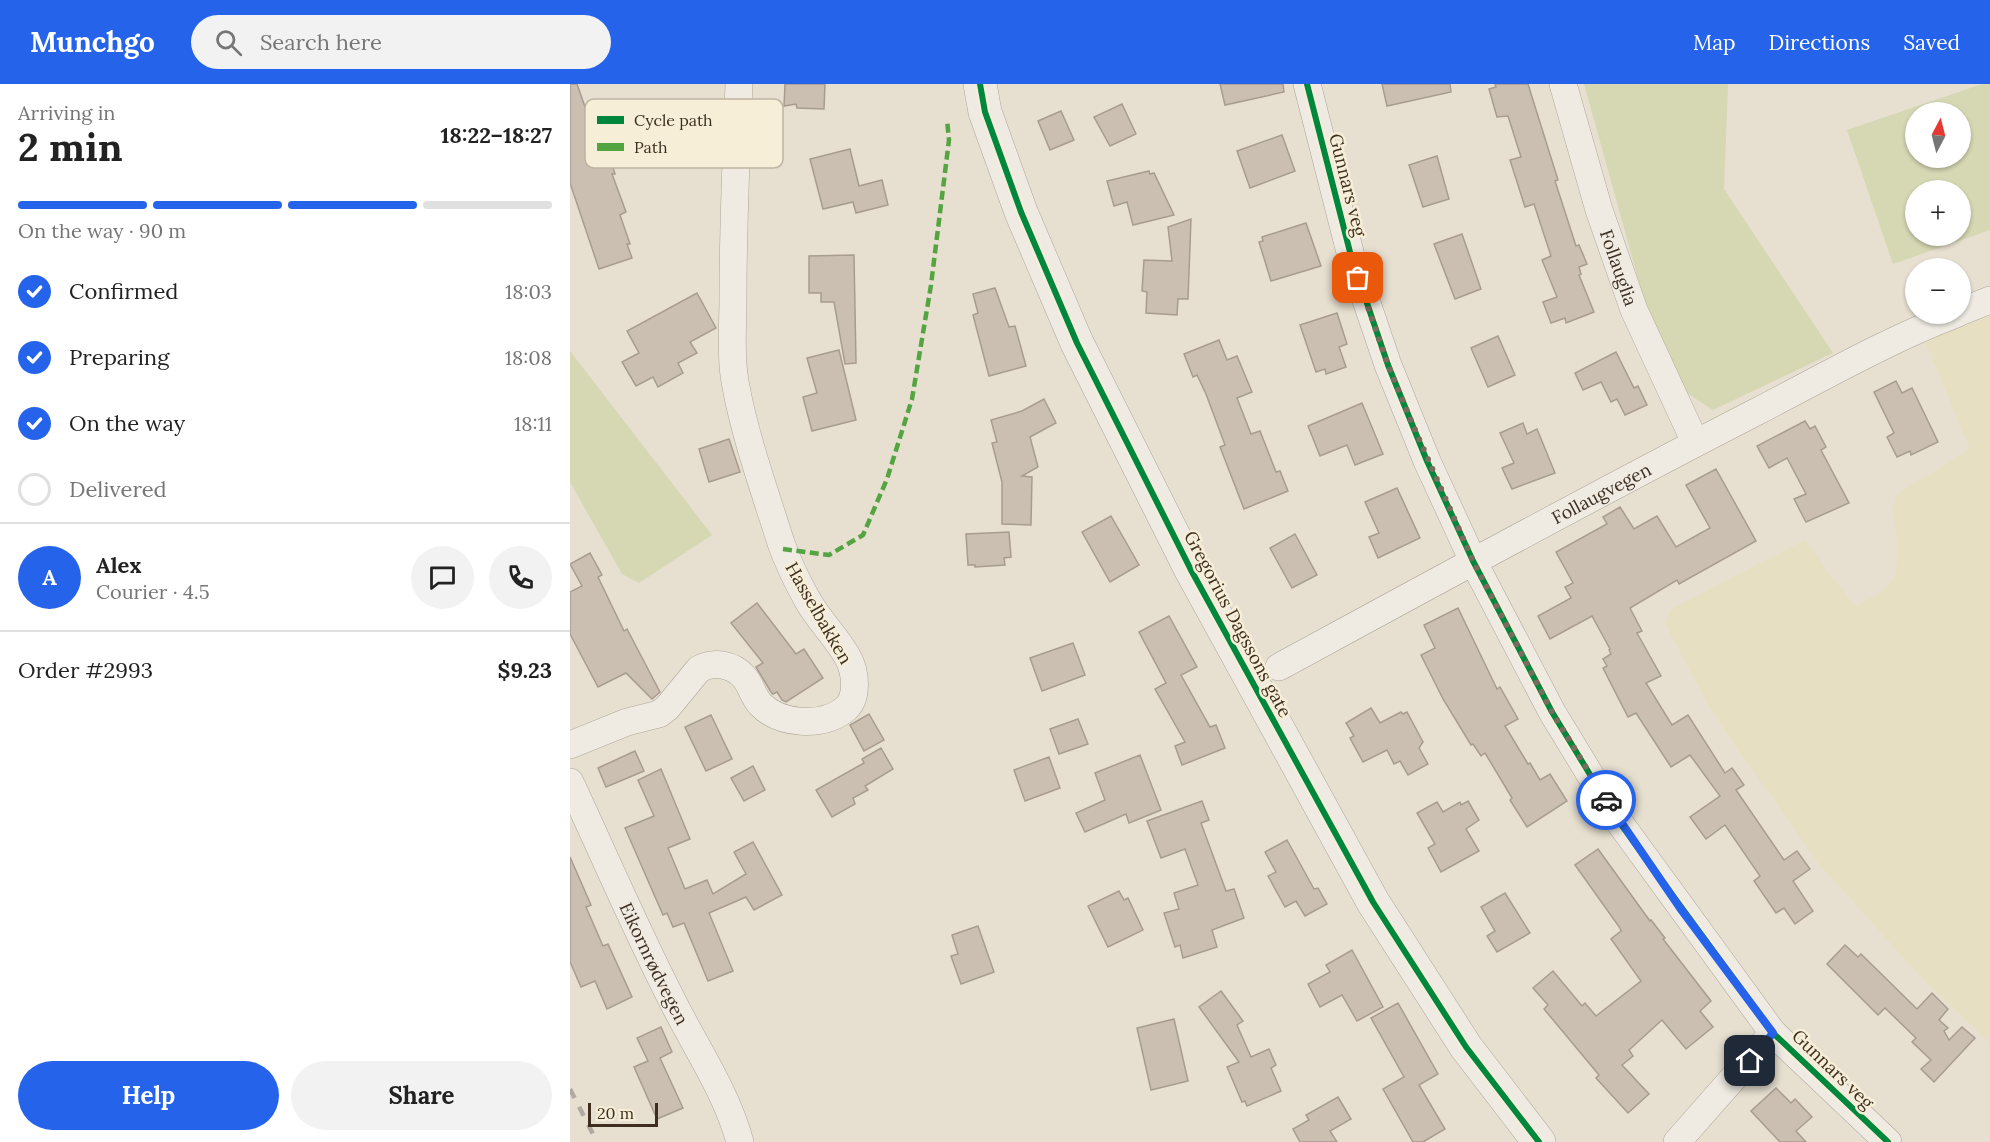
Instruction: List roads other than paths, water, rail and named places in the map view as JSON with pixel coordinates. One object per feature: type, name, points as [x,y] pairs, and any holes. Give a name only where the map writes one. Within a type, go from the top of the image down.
[{"type":"street","name":"Hasselbakken","points":[[738,99],[739,84]]},
{"type":"street","name":"Gregorius Dagssons gate","points":[[980,84],[985,112],[1021,212],[1077,343],[1191,570],[1373,902],[1466,1047],[1539,1142]]},
{"type":"street","name":"Gunnars veg","points":[[1307,84],[1351,256],[1388,365],[1427,461],[1473,561],[1552,712],[1617,819],[1773,1033],[1888,1142]]},
{"type":"street","name":"Follauglia","points":[[1563,84],[1599,210],[1634,310],[1695,442]]},
{"type":"street","name":"Hasselbakken","points":[[570,745],[627,722],[659,714],[667,708],[699,669],[705,666],[726,665],[736,670],[744,678],[759,703],[779,716],[814,721],[829,718],[852,703],[854,679],[849,658],[809,603],[783,549],[756,465],[735,385],[733,224],[735,168]]},
{"type":"street","points":[[1971,308],[1990,300]]},
{"type":"street","name":"Follaugvegen","points":[[1279,667],[1695,442],[1929,324]]},
{"type":"street","name":"Eikornrødvegen","points":[[570,782],[672,1002],[714,1077],[730,1112],[740,1142]]},
{"type":"street","points":[[1677,1142],[1773,1033]]},
{"type":"railway","points":[[570,1089],[597,1142]]}]
